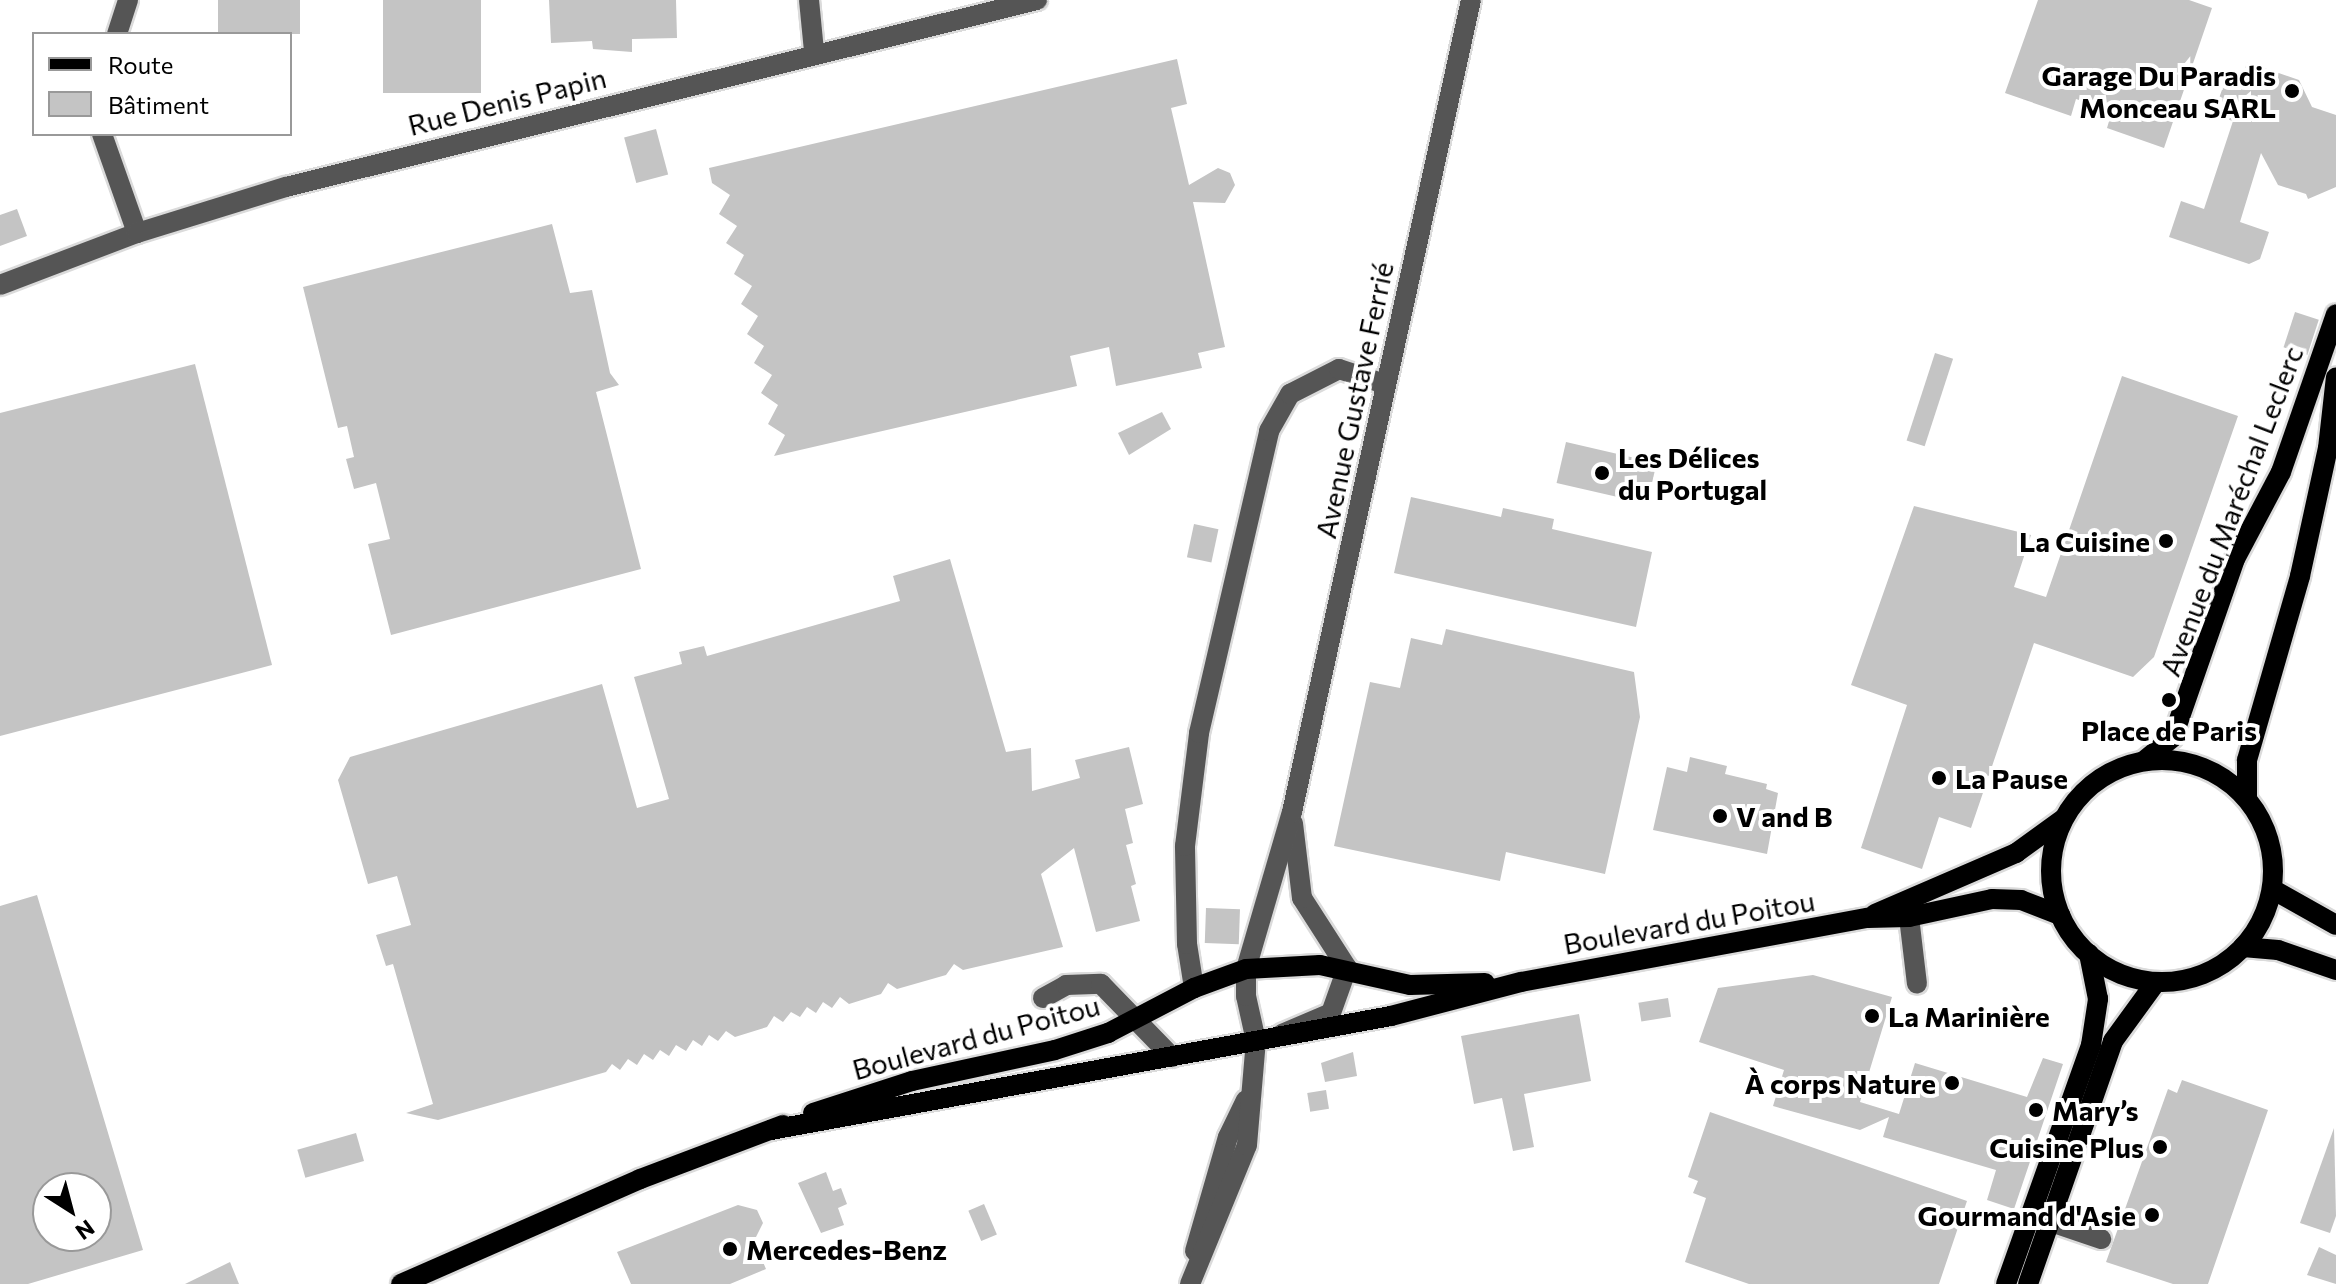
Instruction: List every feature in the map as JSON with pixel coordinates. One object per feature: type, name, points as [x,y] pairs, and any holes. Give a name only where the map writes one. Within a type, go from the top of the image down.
[{"type":"main road","name":"Avenue du Maréchal Leclerc","points":[[2145,761],[2173,737],[2235,559],[2281,472],[2336,314]]},
{"type":"main road","name":"Avenue du Maréchal Leclerc","points":[[2247,798],[2247,760],[2300,576],[2328,448],[2336,377]]},
{"type":"main road","points":[[2145,761],[2182,761],[2218,774],[2247,798],[2270,846],[2272,889],[2262,920],[2243,947],[2218,967],[2188,979],[2156,982],[2126,976],[2089,954],[2060,915],[2052,882],[2053,849],[2065,817],[2085,790],[2113,771],[2145,761]]},
{"type":"main road","name":"Boulevard du Poitou","points":[[1868,918],[2016,853],[2065,817]]},
{"type":"main road","points":[[2272,889],[2336,925]]},
{"type":"main road","name":"Boulevard du Poitou","points":[[771,1130],[1422,1010],[1521,982],[1868,918],[1909,917],[1992,899],[2021,900],[2060,915]]},
{"type":"main road","points":[[2243,947],[2278,950],[2336,970]]},
{"type":"main road","points":[[2006,1284],[2091,1045],[2098,999],[2089,954]]},
{"type":"main road","name":"Boulevard du Poitou","points":[[401,1284],[640,1179],[771,1130],[912,1081],[1055,1050],[1134,1019],[1194,988],[1246,969],[1347,968],[1410,985],[1521,982]]},
{"type":"main road","points":[[2028,1284],[2113,1041],[2156,982]]},
{"type":"street","points":[[118,32],[128,0]]},
{"type":"street","points":[[809,0],[814,51]]},
{"type":"street","name":"Rue Denis Papin","points":[[0,285],[137,233],[286,187],[814,51],[1037,0]]},
{"type":"street","name":"Avenue Gustave Ferrié","points":[[1246,969],[1292,812],[1467,3]]},
{"type":"street","points":[[103,136],[137,233]]},
{"type":"street","points":[[1194,988],[1187,944],[1185,846],[1199,733],[1269,431],[1290,394],[1339,369],[1385,384]]},
{"type":"street","name":"Avenue Gustave Ferrié","points":[[1292,812],[1302,898],[1347,968]]},
{"type":"street","points":[[1909,917],[1917,984]]},
{"type":"street","points":[[1278,1037],[1331,1013],[1347,968]]},
{"type":"street","points":[[1189,1284],[1206,1205],[1251,1089],[1256,1041],[1246,996],[1246,969]]},
{"type":"street","points":[[1043,998],[1066,985],[1101,984],[1119,996],[1134,1019],[1172,1057]]},
{"type":"street","points":[[2051,1222],[2101,1239]]},
{"type":"building","points":[[218,0],[300,0],[300,34],[218,32]]},
{"type":"building","points":[[383,0],[481,0],[481,93],[383,93]]},
{"type":"building","points":[[549,0],[676,0],[677,38],[632,39],[632,52],[593,49],[592,41],[551,43]]},
{"type":"building","points":[[2038,0],[2189,0],[2212,8],[2164,148],[2107,128],[2112,111],[2076,99],[2071,116],[2005,93]]},
{"type":"building","points":[[1177,59],[1187,104],[1171,108],[1189,185],[1218,168],[1230,173],[1235,185],[1225,203],[1193,202],[1225,347],[1198,353],[1202,368],[1116,386],[1109,347],[1070,356],[1077,386],[774,456],[785,435],[768,424],[778,405],[761,393],[772,375],[754,363],[764,346],[747,334],[758,316],[741,304],[752,286],[734,274],[744,255],[726,243],[737,226],[719,214],[730,195],[712,183],[709,168]]},
{"type":"building","points":[[2247,62],[2299,80],[2312,107],[2336,115],[2336,187],[2308,199],[2306,194],[2278,185],[2261,153],[2240,222],[2269,232],[2260,259],[2249,264],[2169,237],[2181,201],[2204,209],[2233,121],[2213,115],[2228,73],[2242,78]]},
{"type":"building","points":[[656,129],[668,174],[636,183],[624,138]]},
{"type":"building","points":[[17,209],[27,236],[0,246],[0,215]]},
{"type":"building","points":[[552,224],[570,293],[592,290],[610,373],[619,385],[596,392],[641,569],[391,635],[368,544],[390,539],[376,483],[354,489],[346,459],[354,457],[347,426],[338,428],[303,287]]},
{"type":"building","points":[[2295,312],[2319,320],[2307,355],[2284,347]]},
{"type":"building","points":[[1935,353],[1953,359],[1925,446],[1907,440]]},
{"type":"building","points":[[195,364],[272,665],[0,736],[0,413]]},
{"type":"building","points":[[2122,376],[2238,416],[2154,657],[2133,677],[2034,643],[1971,828],[1939,817],[1922,869],[1861,848],[1907,705],[1851,685],[1914,506],[2031,535],[2014,587],[2046,597]]},
{"type":"building","points":[[1162,412],[1171,429],[1129,455],[1118,433]]},
{"type":"building","points":[[1566,442],[1657,463],[1647,504],[1557,483]]},
{"type":"building","points":[[1411,497],[1501,517],[1503,508],[1554,519],[1552,529],[1652,552],[1636,627],[1394,573]]},
{"type":"building","points":[[1194,524],[1218,529],[1211,562],[1187,557]]},
{"type":"building","points":[[950,559],[1006,752],[1031,748],[1032,791],[1080,778],[1075,760],[1129,747],[1143,804],[1125,809],[1133,843],[1126,845],[1136,884],[1131,886],[1140,921],[1096,932],[1074,848],[1041,874],[1063,947],[963,970],[954,964],[946,975],[897,989],[888,983],[881,994],[849,1004],[840,997],[832,1008],[823,1002],[816,1013],[807,1007],[800,1017],[791,1012],[783,1022],[774,1016],[767,1027],[735,1037],[726,1031],[718,1041],[709,1035],[702,1046],[693,1040],[686,1051],[676,1045],[669,1056],[660,1050],[653,1060],[644,1054],[637,1065],[628,1059],[620,1070],[612,1064],[606,1072],[438,1120],[406,1113],[433,1104],[393,964],[386,966],[376,935],[411,925],[397,876],[368,884],[338,780],[350,757],[602,684],[637,808],[669,799],[634,677],[682,664],[679,652],[704,646],[707,656],[900,601],[893,576]]},
{"type":"building","points":[[1446,629],[1634,672],[1640,717],[1605,874],[1506,852],[1500,881],[1334,846],[1370,682],[1400,688],[1411,638],[1442,645]]},
{"type":"building","points":[[1690,757],[1727,766],[1725,774],[1767,784],[1766,789],[1778,793],[1767,854],[1653,830],[1667,767],[1687,772]]},
{"type":"building","points":[[37,895],[143,1250],[28,1284],[0,1284],[0,906]]},
{"type":"building","points":[[1206,908],[1240,909],[1239,944],[1205,943]]},
{"type":"building","points":[[1813,975],[1892,997],[1860,1102],[1899,1114],[1915,1063],[2027,1097],[2043,1058],[2063,1064],[2014,1209],[1987,1200],[1996,1170],[1883,1137],[1889,1117],[1860,1130],[1773,1106],[1784,1070],[1699,1042],[1718,988]]},
{"type":"building","points":[[1668,998],[1671,1017],[1641,1021],[1638,1003]]},
{"type":"building","points":[[1579,1014],[1591,1081],[1524,1094],[1534,1147],[1513,1151],[1502,1098],[1474,1104],[1461,1036]]},
{"type":"building","points":[[1353,1052],[1357,1076],[1325,1082],[1321,1063]]},
{"type":"building","points":[[2182,1080],[2268,1110],[2208,1284],[2173,1284],[2106,1262],[2168,1089],[2177,1093]]},
{"type":"building","points":[[1326,1090],[1329,1109],[1310,1112],[1307,1093]]},
{"type":"building","points":[[1710,1112],[1967,1201],[1939,1284],[1749,1284],[1685,1262],[1706,1198],[1693,1193],[1698,1181],[1688,1177]]},
{"type":"building","points":[[2334,1128],[2336,1216],[2330,1233],[2300,1223]]},
{"type":"building","points":[[356,1133],[364,1161],[305,1178],[297,1150]]},
{"type":"building","points":[[826,1172],[833,1191],[841,1188],[847,1204],[838,1208],[844,1225],[821,1233],[798,1183]]},
{"type":"building","points":[[984,1204],[997,1234],[981,1241],[968,1211]]},
{"type":"building","points":[[738,1205],[757,1210],[763,1223],[754,1241],[766,1269],[730,1284],[631,1284],[617,1252]]},
{"type":"building","points":[[2319,1247],[2336,1255],[2336,1284],[2307,1275]]},
{"type":"building","points":[[230,1262],[239,1284],[185,1284]]},
{"type":"place","name":"Garage Du Paradis Monceau SARL","points":[[2292,91]]},
{"type":"place","name":"Les Délices du Portugal","points":[[1602,473]]},
{"type":"place","name":"La Cuisine","points":[[2166,541]]},
{"type":"place","name":"Place de Paris","points":[[2169,700]]},
{"type":"place","name":"La Pause","points":[[1939,778]]},
{"type":"place","name":"V and B","points":[[1720,816]]},
{"type":"place","name":"La Marinière","points":[[1872,1016]]},
{"type":"place","name":"À corps Nature","points":[[1952,1083]]},
{"type":"place","name":"Mary’s","points":[[2036,1110]]},
{"type":"place","name":"Cuisine Plus","points":[[2160,1147]]},
{"type":"place","name":"Gourmand d'Asie","points":[[2152,1215]]},
{"type":"place","name":"Mercedes-Benz","points":[[730,1249]]}]
